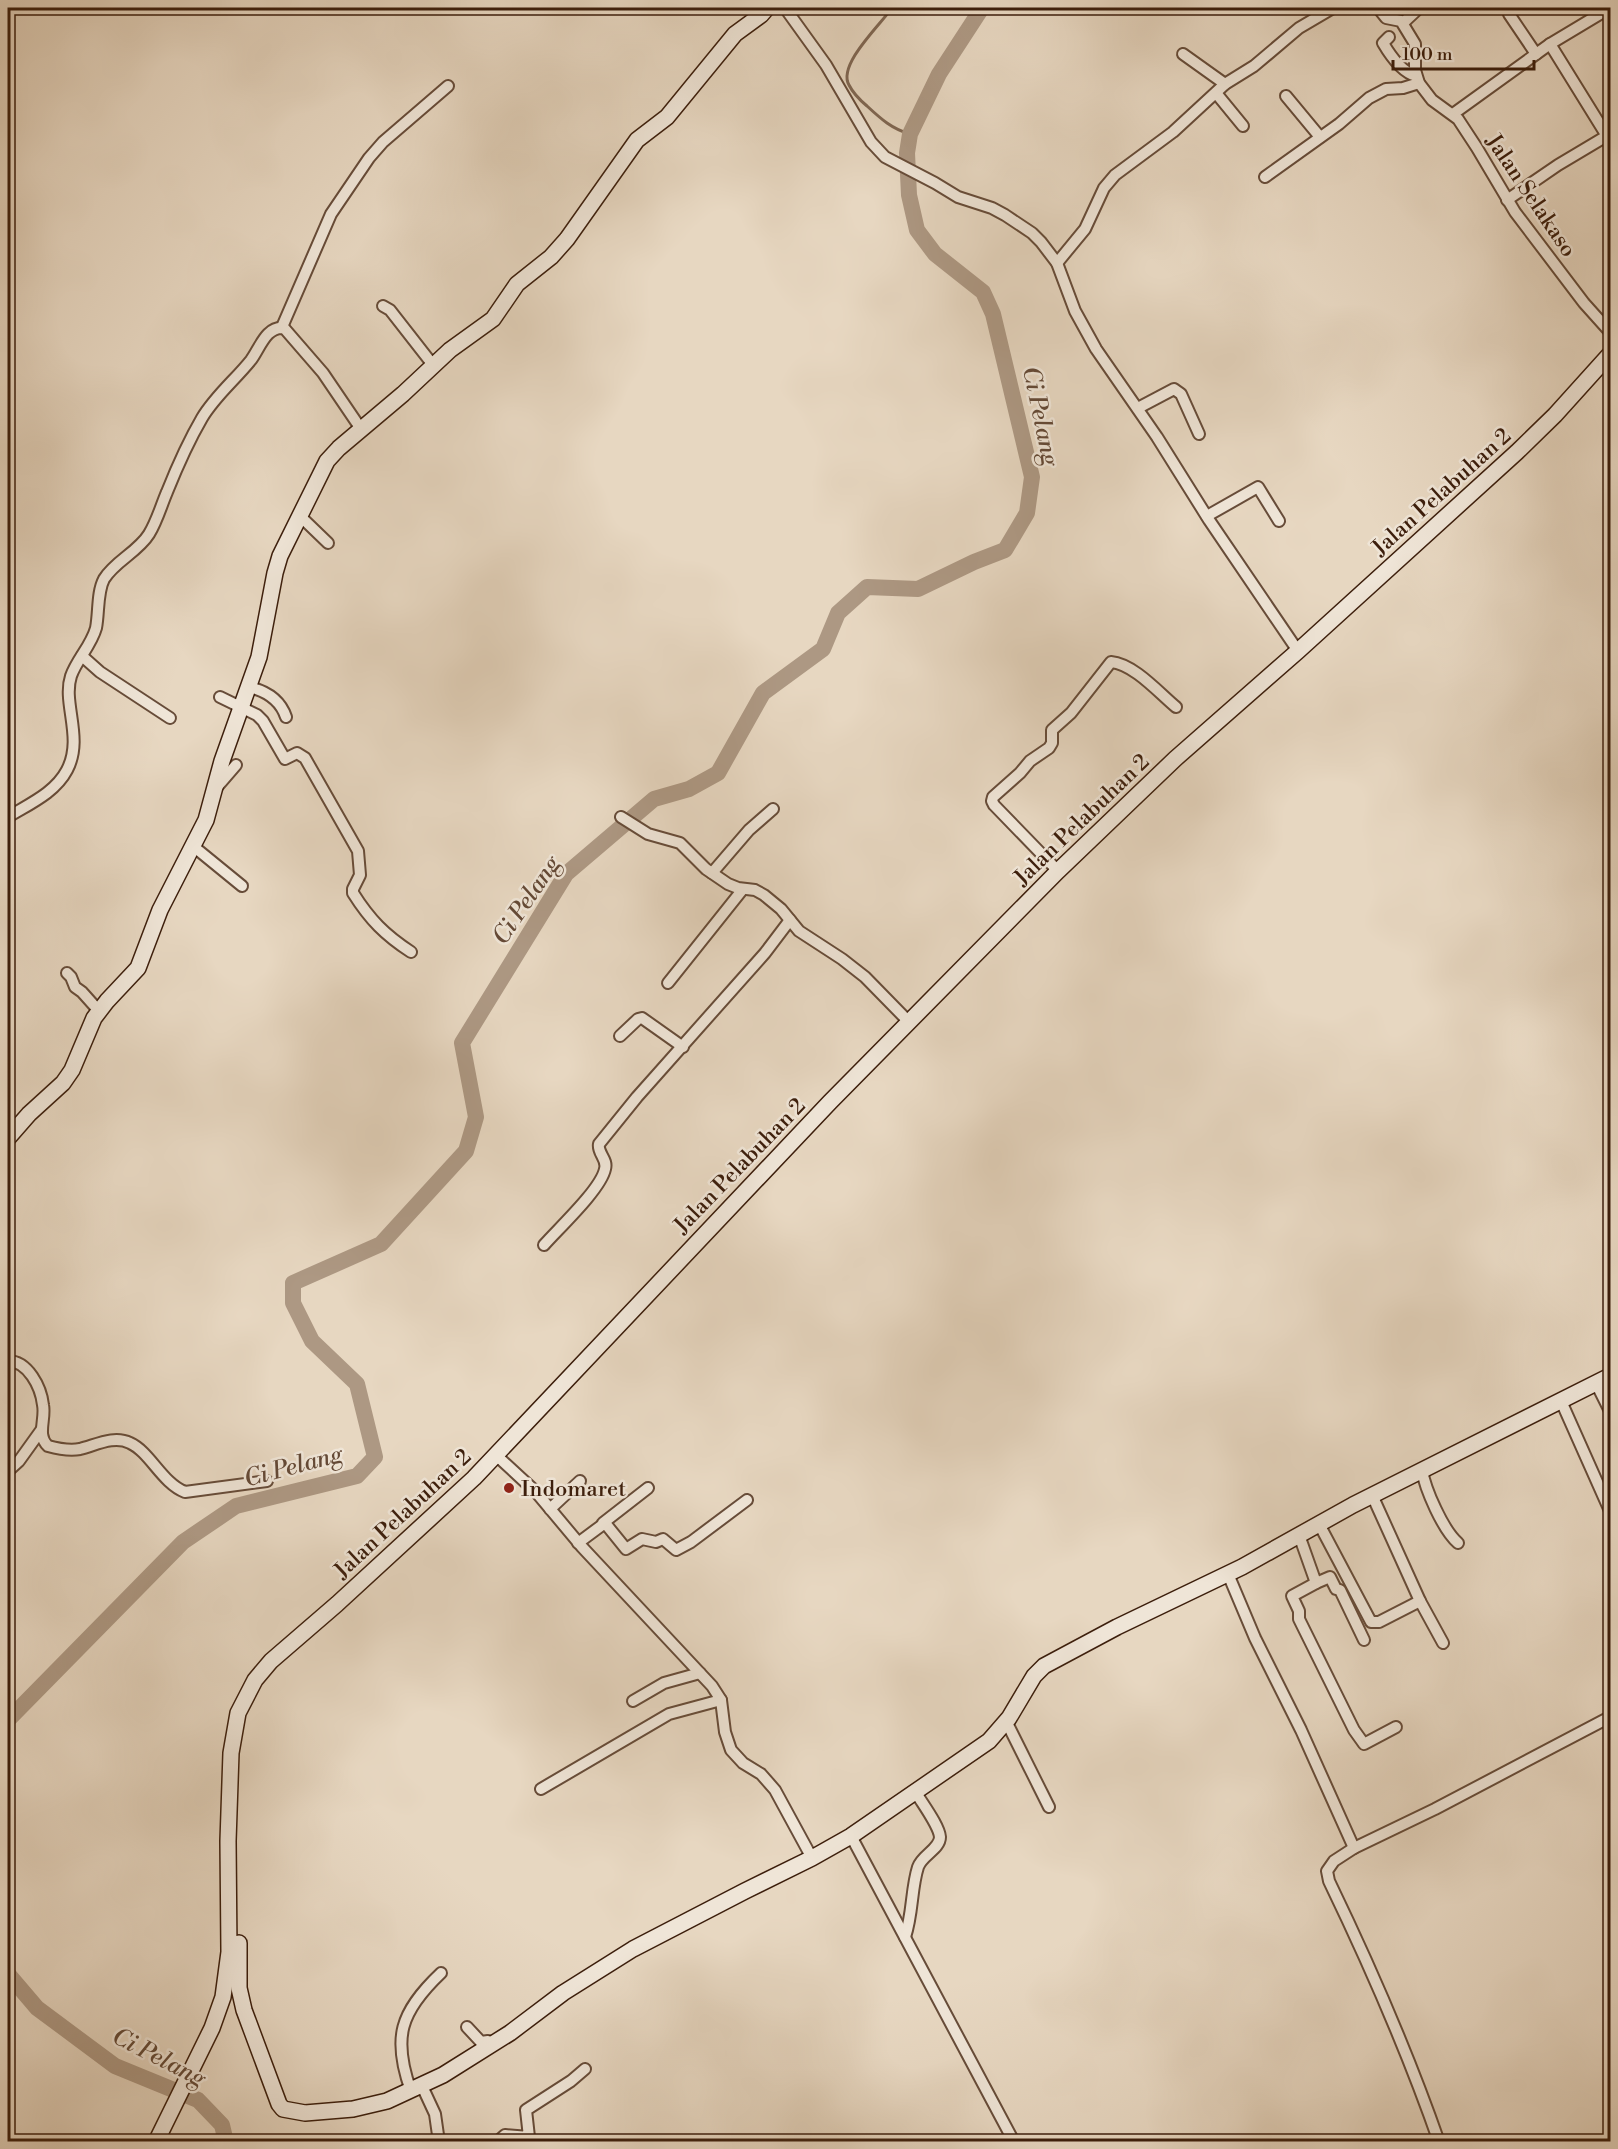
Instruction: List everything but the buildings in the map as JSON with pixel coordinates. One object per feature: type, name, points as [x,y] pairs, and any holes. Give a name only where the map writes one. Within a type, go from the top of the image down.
[{"type":"street","points":[[8,1138],[28,1114],[67,1079],[91,1023],[138,968],[164,902],[204,825],[222,761],[262,644],[276,566],[283,546],[327,461],[456,345],[493,319],[517,284],[556,252],[571,234],[637,140],[667,117],[731,39],[767,8]]},
{"type":"street","points":[[785,8],[826,65],[872,142],[885,157],[958,197],[992,208],[1018,222],[1041,242],[1057,263],[1081,324],[1298,651]]},
{"type":"street","points":[[1057,263],[1085,229],[1104,189],[1115,175],[1165,139],[1225,84],[1254,66],[1299,28],[1333,8]]},
{"type":"street","points":[[1265,177],[1378,92],[1403,88],[1418,80],[1415,44],[1403,23],[1396,18],[1386,18],[1378,8]]},
{"type":"street","points":[[1403,23],[1419,8]]},
{"type":"street","points":[[1453,114],[1550,44],[1611,8]]},
{"type":"street","points":[[1509,14],[1536,54]]},
{"type":"street","name":"Jalan Selakaso","points":[[1389,37],[1383,43],[1389,55],[1418,80],[1432,100],[1453,114],[1478,148],[1507,200],[1562,274],[1611,332]]},
{"type":"street","points":[[1507,200],[1558,165],[1609,135],[1550,44]]},
{"type":"street","points":[[1183,54],[1225,84]]},
{"type":"street","points":[[8,817],[49,791],[62,778],[69,765],[74,735],[70,681],[95,630],[105,578],[145,541],[151,532],[181,459],[203,415],[245,368],[263,338],[282,327],[331,214],[369,158],[383,142],[448,86]]},
{"type":"street","points":[[1216,93],[1243,126]]},
{"type":"street","points":[[1286,96],[1320,137]]},
{"type":"street","points":[[383,306],[390,310],[434,365]]},
{"type":"street","points":[[282,327],[314,361],[361,429]]},
{"type":"street","name":"Jalan Pelabuhan 2","points":[[156,2142],[219,2013],[227,1979],[231,1753],[235,1722],[242,1702],[255,1680],[271,1661],[393,1553],[496,1455],[806,1126],[1058,871],[1175,759],[1517,452],[1555,415],[1611,354]]},
{"type":"street","points":[[1138,408],[1174,388],[1181,394],[1200,434]]},
{"type":"street","points":[[1207,516],[1258,487],[1279,521]]},
{"type":"street","points":[[300,516],[328,543]]},
{"type":"street","points":[[82,656],[100,672],[170,718]]},
{"type":"street","points":[[1058,871],[994,805],[993,797],[1030,761],[1049,748],[1053,730],[1071,713],[1111,662],[1116,662],[1144,679],[1176,707]]},
{"type":"street","points":[[249,687],[269,694],[284,710],[285,717]]},
{"type":"street","points":[[220,697],[257,715],[263,721],[285,759],[297,753],[305,758],[358,850],[360,875],[353,892],[370,918],[390,939],[411,952]]},
{"type":"street","points":[[213,792],[236,765]]},
{"type":"street","points":[[712,873],[749,830],[773,809]]},
{"type":"street","points":[[621,817],[648,834],[680,843],[712,873],[733,887],[755,890],[764,895],[781,909],[799,931],[856,970],[910,1023]]},
{"type":"street","points":[[193,846],[242,886]]},
{"type":"street","points":[[668,983],[743,889]]},
{"type":"street","points":[[544,1245],[583,1202],[605,1172],[606,1164],[598,1148],[599,1144],[637,1096],[765,953],[790,920]]},
{"type":"street","points":[[67,973],[71,976],[75,987],[99,1011]]},
{"type":"street","points":[[620,1036],[638,1018],[642,1018],[683,1047]]},
{"type":"street","points":[[8,1361],[17,1362],[24,1367],[36,1385],[43,1405],[42,1429],[45,1443],[64,1450],[80,1449],[107,1441],[129,1442],[175,1486],[185,1492],[267,1481]]},
{"type":"street","points":[[228,1841],[236,1854],[237,1863],[241,1998],[279,2104],[285,2110],[305,2113],[327,2112],[375,2104],[416,2088],[510,2034],[563,1993],[633,1948],[851,1836],[989,1741],[1006,1722],[1034,1676],[1044,1666],[1117,1627],[1228,1574],[1372,1495],[1611,1376]]},
{"type":"street","points":[[1596,1383],[1611,1411]]},
{"type":"street","points":[[1561,1401],[1611,1511]]},
{"type":"street","points":[[8,1472],[19,1461],[42,1429]]},
{"type":"street","points":[[496,1455],[550,1509],[578,1543],[700,1673],[721,1700],[725,1732],[731,1750],[743,1763],[761,1774],[775,1790],[812,1858]]},
{"type":"street","points":[[1422,1470],[1424,1483],[1447,1532],[1458,1543]]},
{"type":"street","points":[[550,1509],[580,1481]]},
{"type":"street","points":[[578,1543],[648,1488]]},
{"type":"street","points":[[1372,1495],[1420,1601],[1443,1643]]},
{"type":"street","points":[[603,1523],[626,1549],[642,1539],[656,1542],[663,1539],[676,1550],[691,1542],[747,1500]]},
{"type":"street","points":[[1319,1524],[1371,1622],[1379,1622],[1420,1601]]},
{"type":"street","points":[[1299,1535],[1316,1583]]},
{"type":"street","points":[[1228,1574],[1354,1848]]},
{"type":"street","points":[[1364,1640],[1340,1590],[1336,1589],[1330,1576],[1292,1596],[1299,1611],[1299,1619],[1354,1730],[1364,1744],[1396,1727]]},
{"type":"street","points":[[633,1701],[664,1683],[700,1673]]},
{"type":"street","points":[[541,1789],[669,1714],[721,1700]]},
{"type":"street","points":[[1439,2142],[1384,2002],[1327,1875],[1329,1866],[1354,1848],[1435,1809],[1611,1717]]},
{"type":"street","points":[[1006,1722],[1049,1807]]},
{"type":"street","points":[[905,1937],[913,1910],[918,1865],[936,1847],[940,1839],[938,1829],[915,1791]]},
{"type":"street","points":[[851,1836],[1014,2142]]},
{"type":"street","points":[[439,2142],[435,2114],[416,2088],[402,2060],[400,2040],[401,2028],[419,1998],[441,1973]]},
{"type":"street","points":[[467,2027],[481,2042],[488,2041],[493,2044]]},
{"type":"street","points":[[497,2142],[506,2135],[529,2137],[526,2110],[571,2081],[585,2069]]},
{"type":"waterway","points":[[892,8],[854,56],[847,77],[857,97],[887,123],[910,134]]},
{"type":"waterway","name":"Ci Pelang","points":[[8,1720],[183,1542],[236,1506],[357,1476],[375,1457],[357,1384],[312,1341],[293,1303],[293,1283],[381,1244],[466,1151],[476,1117],[462,1043],[566,874],[654,799],[689,789],[718,773],[763,693],[823,649],[838,613],[867,587],[918,589],[1005,550],[1027,513],[1032,477],[993,314],[983,292],[935,254],[917,230],[909,195],[907,153],[910,134],[939,74],[982,8]]},
{"type":"waterway","name":"Ci Pelang","points":[[8,1974],[37,2008],[115,2066],[198,2100],[222,2125],[226,2142]]},
{"type":"place","name":"Indomaret","points":[[509,1488]]}]
